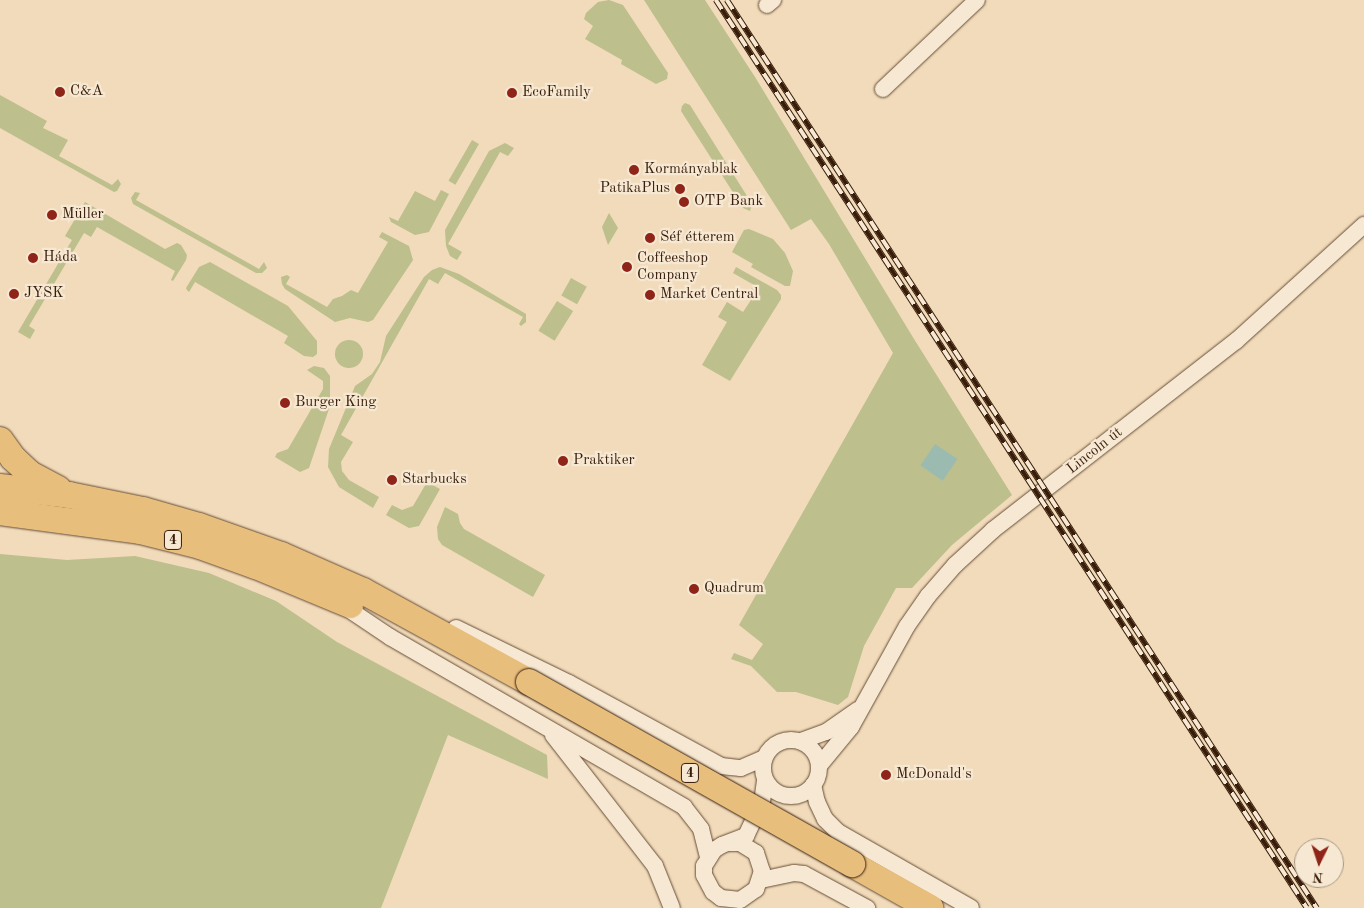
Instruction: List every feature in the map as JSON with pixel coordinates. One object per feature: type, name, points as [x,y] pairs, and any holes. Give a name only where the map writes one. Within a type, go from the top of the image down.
[{"type":"main road","name":"4","points":[[0,440],[13,458],[30,474],[69,495],[143,510],[199,526],[281,555],[363,592],[526,689],[847,870],[930,908]]},
{"type":"main road","points":[[0,487],[69,495]]},
{"type":"main road","name":"4","points":[[2,511],[140,531],[200,546],[332,597],[526,689]]},
{"type":"main road","name":"4","points":[[847,870],[898,908]]},
{"type":"street","points":[[883,89],[977,0]]},
{"type":"street","name":"Lincoln út","points":[[819,766],[851,726],[907,626],[928,596],[955,565],[993,530],[1236,341],[1364,225]]},
{"type":"street","points":[[363,592],[434,618],[552,675],[721,766],[741,768],[764,758],[775,744],[784,740],[801,741],[813,751],[819,766],[813,785],[817,802],[826,819],[838,832],[971,908]]},
{"type":"street","points":[[332,597],[390,637],[684,806],[701,829],[708,857],[704,876],[711,900],[721,898],[737,904],[749,896],[761,880],[762,871],[756,853],[757,840],[766,822],[789,796]]},
{"type":"street","name":"Lincoln út","points":[[801,741],[826,732],[861,707]]},
{"type":"street","points":[[547,728],[656,866],[672,908]]},
{"type":"street","points":[[708,857],[722,845],[746,836],[758,816],[765,780],[763,773],[764,758]]},
{"type":"street","points":[[765,780],[775,791],[789,796],[798,795],[813,785]]},
{"type":"street","points":[[730,843],[740,843],[756,853]]},
{"type":"street","points":[[761,880],[794,873],[804,874],[860,907]]},
{"type":"green space","points":[[609,0],[623,5],[668,73],[667,79],[656,84],[621,64],[622,60],[585,39],[593,26],[584,19],[586,13],[598,2]]},
{"type":"green space","points":[[644,0],[705,0],[755,77],[914,339],[1012,495],[952,545],[912,588],[896,588],[864,646],[848,697],[838,705],[796,692],[777,692],[751,666],[731,659],[734,653],[752,660],[763,644],[739,625],[893,353],[829,244],[811,219],[791,230]]},
{"type":"green space","points":[[0,95],[47,121],[43,128],[68,140],[59,156],[112,185],[118,179],[121,184],[117,191],[114,192],[0,128]]},
{"type":"green space","points":[[685,103],[690,105],[752,204],[750,211],[743,208],[681,111]]},
{"type":"green space","points":[[472,140],[479,144],[455,185],[448,181]]},
{"type":"green space","points":[[505,143],[514,148],[508,156],[500,152],[448,244],[462,252],[457,260],[450,256],[446,246],[445,230],[489,151]]},
{"type":"green space","points":[[441,190],[449,194],[429,232],[415,235],[391,222],[389,217],[398,221],[415,191],[435,201]]},
{"type":"green space","points":[[135,192],[140,193],[136,200],[259,269],[264,262],[267,268],[262,273],[256,273],[133,204],[131,198]]},
{"type":"green space","points":[[85,202],[165,249],[177,243],[181,245],[187,255],[186,260],[173,281],[171,280],[175,271],[97,227],[91,237],[84,233],[29,326],[35,330],[30,339],[18,332],[72,240],[65,236]]},
{"type":"green space","points":[[609,213],[618,228],[608,245],[602,227]]},
{"type":"green space","points":[[749,229],[773,239],[785,253],[793,271],[790,286],[785,286],[751,267],[753,264],[732,252],[744,230]]},
{"type":"green space","points":[[382,232],[409,246],[413,260],[373,320],[368,322],[350,318],[335,322],[285,289],[282,284],[281,277],[287,275],[290,277],[286,284],[327,307],[333,299],[351,290],[358,293],[388,242],[379,237]]},
{"type":"green space","points":[[210,262],[288,306],[317,341],[317,354],[313,357],[304,356],[284,343],[288,336],[195,282],[189,292],[186,288],[199,267]]},
{"type":"green space","points":[[440,267],[459,274],[526,314],[526,322],[521,326],[519,324],[523,317],[445,273],[438,284],[429,279],[341,435],[353,442],[341,462],[342,471],[349,480],[379,497],[373,508],[339,487],[328,467],[329,449],[355,386],[372,374],[380,362],[386,336],[424,277],[432,270]]},
{"type":"green space","points":[[736,267],[777,290],[781,295],[781,299],[730,381],[702,365],[727,322],[718,317],[727,302],[743,312],[753,297],[748,294],[754,285],[733,273]]},
{"type":"green space","points":[[571,278],[587,287],[577,304],[561,295]]},
{"type":"green space","points":[[557,301],[573,311],[555,341],[538,331]]},
{"type":"green space","points":[[349,340],[359,344],[363,354],[359,364],[349,368],[339,364],[335,354],[339,344]]},
{"type":"green space","points":[[314,366],[324,368],[330,376],[330,406],[309,468],[300,472],[275,457],[277,453],[288,449],[323,389],[323,381],[307,370]]},
{"type":"green space","points":[[427,482],[440,489],[419,526],[409,528],[386,515],[392,505],[402,510],[413,506]]},
{"type":"green space","points":[[445,507],[458,514],[464,529],[545,575],[533,597],[442,545],[438,539],[437,527]]},
{"type":"green space","points":[[0,554],[67,560],[135,556],[209,573],[276,601],[337,642],[547,755],[548,779],[448,735],[381,908],[0,908]]},
{"type":"water","points":[[935,444],[957,459],[943,481],[920,466]]},
{"type":"railway","points":[[716,0],[1307,908]]},
{"type":"railway","points":[[727,0],[1317,908]]},
{"type":"place","name":"C&A","points":[[60,92]]},
{"type":"place","name":"EcoFamily","points":[[512,93]]},
{"type":"place","name":"Kormányablak","points":[[634,170]]},
{"type":"place","name":"PatikaPlus","points":[[680,189]]},
{"type":"place","name":"OTP Bank","points":[[684,202]]},
{"type":"place","name":"Müller","points":[[52,215]]},
{"type":"place","name":"Séf étterem","points":[[650,238]]},
{"type":"place","name":"Háda","points":[[33,258]]},
{"type":"place","name":"Coffeeshop Company","points":[[627,267]]},
{"type":"place","name":"JYSK","points":[[14,294]]},
{"type":"place","name":"Market Central","points":[[650,295]]},
{"type":"place","name":"Burger King","points":[[285,403]]},
{"type":"place","name":"Praktiker","points":[[563,461]]},
{"type":"place","name":"Starbucks","points":[[392,480]]},
{"type":"place","name":"Quadrum","points":[[694,589]]},
{"type":"place","name":"McDonald's","points":[[886,775]]}]
